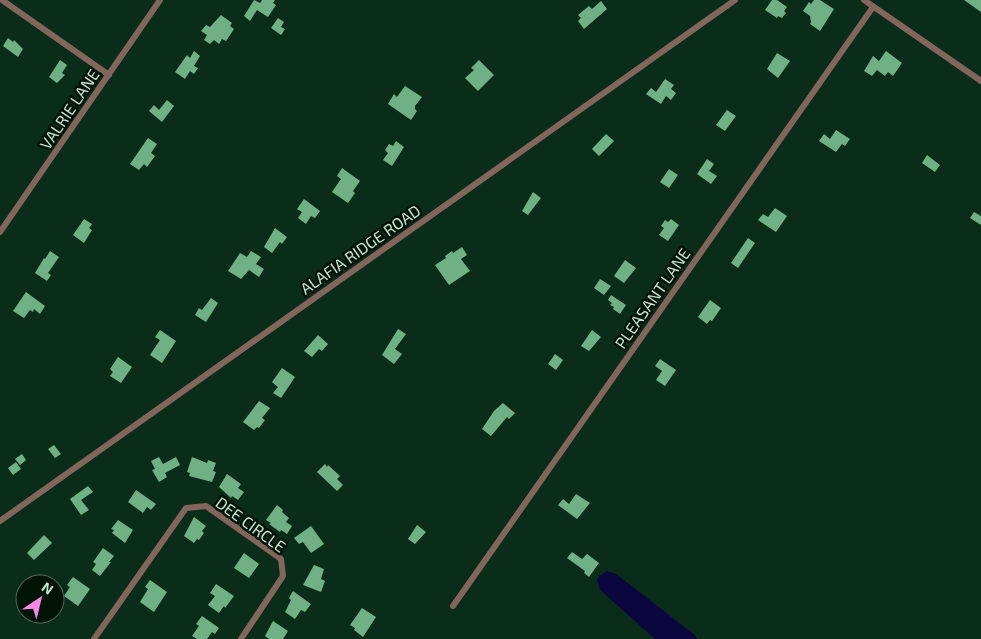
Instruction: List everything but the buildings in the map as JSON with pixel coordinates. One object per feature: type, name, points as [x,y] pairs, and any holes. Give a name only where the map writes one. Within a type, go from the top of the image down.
[{"type":"street","points":[[2,0],[108,75]]},
{"type":"street","name":"VALRIE LANE","points":[[0,232],[160,0]]},
{"type":"street","name":"ALAFIA RIDGE ROAD","points":[[0,521],[735,0]]},
{"type":"street","points":[[864,0],[981,81]]},
{"type":"street","name":"PLEASANT LANE","points":[[452,606],[873,6]]},
{"type":"street","name":"DEE CIRCLE","points":[[94,639],[186,508],[206,506],[281,559],[283,576],[241,639]]},
{"type":"shaded area","points":[[607,571],[616,574],[695,635],[697,639],[655,639],[600,590],[597,580],[599,576]]}]
